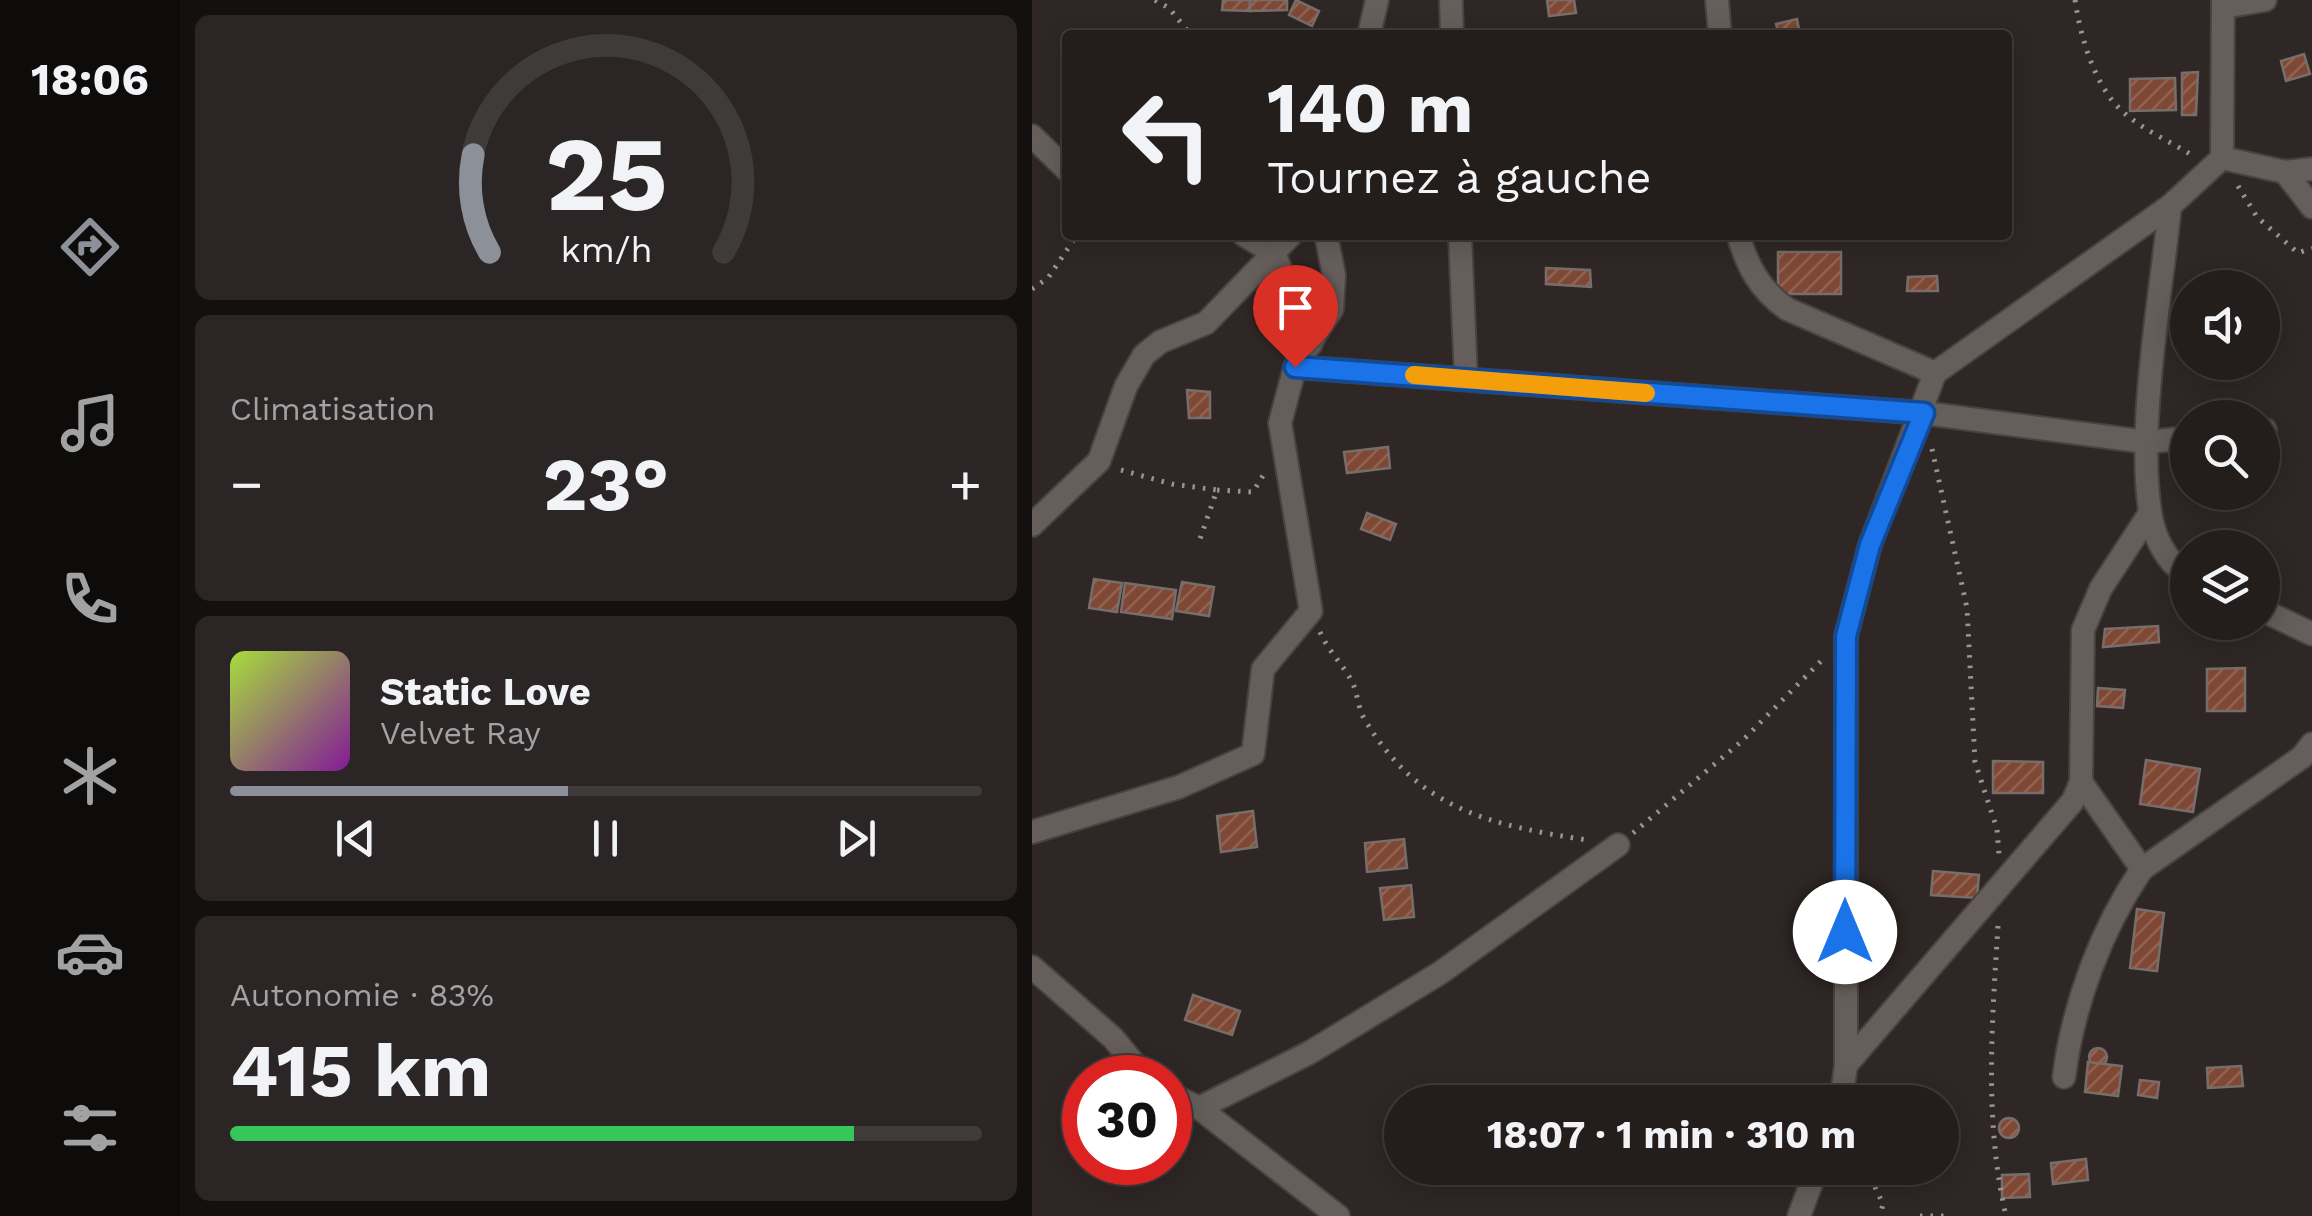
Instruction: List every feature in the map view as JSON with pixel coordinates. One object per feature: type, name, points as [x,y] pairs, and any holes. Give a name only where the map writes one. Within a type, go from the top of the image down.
[{"type":"street","points":[[1371,30],[1376,0]]},
{"type":"street","points":[[1452,0],[1452,30]]},
{"type":"street","points":[[1717,0],[1720,30]]},
{"type":"street","points":[[1843,1085],[1846,636],[1870,545],[1924,413],[1935,374],[2170,206],[2222,158],[2224,3],[2265,0]]},
{"type":"street","points":[[1032,136],[1062,165]]},
{"type":"street","points":[[2222,158],[2285,172],[2312,170]]},
{"type":"street","points":[[2285,172],[2312,208]]},
{"type":"street","points":[[2170,206],[2147,442],[2150,514],[2170,561]]},
{"type":"street","points":[[1252,240],[1274,253],[1311,344]]},
{"type":"street","points":[[1032,525],[1099,462],[1126,386],[1144,355],[1160,342],[1206,324],[1287,240]]},
{"type":"street","points":[[1032,832],[1180,786],[1253,754],[1263,669],[1311,611],[1282,445],[1282,403],[1295,367],[1332,309],[1334,275],[1327,240]]},
{"type":"street","points":[[1460,240],[1466,379]]},
{"type":"street","points":[[1740,240],[1757,280],[1786,309],[1935,374]]},
{"type":"street","points":[[1295,367],[1924,413],[2147,442],[2170,440]]},
{"type":"street","points":[[1846,1065],[2073,801],[2082,782],[2083,630],[2101,588],[2150,514]]},
{"type":"street","points":[[2280,619],[2312,634]]},
{"type":"street","points":[[2064,1077],[2070,1032],[2086,984],[2126,892],[2142,869],[2302,757],[2312,744]]},
{"type":"street","points":[[2082,782],[2142,869]]},
{"type":"street","points":[[1198,1108],[1308,1052],[1440,973],[1618,845]]},
{"type":"street","points":[[1032,967],[1127,1055]]},
{"type":"street","points":[[1192,1105],[1338,1216]]},
{"type":"street","points":[[1799,1216],[1811,1185]]},
{"type":"path","points":[[1155,0],[1170,8],[1187,30]]},
{"type":"path","points":[[2075,0],[2094,67],[2120,109],[2208,167],[2222,158],[2257,217],[2298,254],[2312,248]]},
{"type":"path","points":[[1032,289],[1048,278],[1074,240]]},
{"type":"path","points":[[1924,413],[1967,608],[1975,762],[1997,829],[2000,890],[1992,1105],[1997,1181],[2006,1216]]},
{"type":"path","points":[[1099,462],[1138,476],[1217,490],[1254,492],[1282,445]]},
{"type":"path","points":[[1200,539],[1217,490]]},
{"type":"path","points":[[1311,611],[1330,656],[1352,680],[1363,718],[1407,774],[1446,805],[1551,835],[1618,845],[1742,741],[1846,636]]},
{"type":"path","points":[[1874,1185],[1883,1204],[1880,1216]]},
{"type":"path","points":[[1920,1216],[1950,1216]]},
{"type":"building","points":[[1223,0],[1250,0],[1250,11],[1222,10]]},
{"type":"building","points":[[1250,0],[1287,0],[1287,10],[1250,11]]},
{"type":"building","points":[[1296,0],[1319,11],[1312,26],[1289,15]]},
{"type":"building","points":[[1547,0],[1574,0],[1576,13],[1549,16]]},
{"type":"building","points":[[1797,19],[1799,30],[1778,30],[1776,24]]},
{"type":"building","points":[[2304,54],[2310,74],[2286,81],[2281,61]]},
{"type":"building","points":[[2198,72],[2196,115],[2182,115],[2182,73]]},
{"type":"building","points":[[2175,78],[2176,110],[2130,111],[2130,79]]},
{"type":"building","points":[[1778,252],[1841,252],[1841,294],[1778,294]]},
{"type":"building","points":[[1546,268],[1590,270],[1591,287],[1546,284]]},
{"type":"building","points":[[1937,276],[1938,291],[1907,291],[1908,277]]},
{"type":"building","points":[[1187,390],[1210,392],[1210,418],[1189,418]]},
{"type":"building","points":[[1388,447],[1390,468],[1347,473],[1344,452]]},
{"type":"building","points":[[1367,513],[1396,524],[1390,540],[1361,529]]},
{"type":"building","points":[[1094,579],[1122,583],[1117,612],[1089,608]]},
{"type":"building","points":[[1182,582],[1214,587],[1209,616],[1176,611]]},
{"type":"building","points":[[1125,583],[1176,590],[1172,619],[1121,612]]},
{"type":"building","points":[[2158,626],[2159,642],[2103,647],[2105,629]]},
{"type":"building","points":[[2245,668],[2245,711],[2207,711],[2207,669]]},
{"type":"building","points":[[2098,688],[2125,690],[2123,708],[2097,706]]},
{"type":"building","points":[[2146,760],[2200,769],[2193,812],[2140,804]]},
{"type":"building","points":[[1993,761],[2043,762],[2043,793],[1993,793]]},
{"type":"building","points":[[1253,811],[1257,847],[1221,852],[1217,816]]},
{"type":"building","points":[[1404,839],[1407,868],[1367,872],[1365,843]]},
{"type":"building","points":[[1933,871],[1979,875],[1977,898],[1931,895]]},
{"type":"building","points":[[1411,885],[1414,917],[1384,920],[1380,888]]},
{"type":"building","points":[[2137,909],[2164,913],[2157,971],[2130,968]]},
{"type":"building","points":[[1193,995],[1240,1011],[1232,1035],[1185,1020]]},
{"type":"building","points":[[2098,1048],[2105,1050],[2105,1064],[2098,1066],[2091,1064],[2089,1057],[2091,1050]]},
{"type":"building","points":[[2088,1062],[2122,1066],[2118,1096],[2085,1092]]},
{"type":"building","points":[[2241,1066],[2243,1086],[2208,1088],[2207,1068]]},
{"type":"building","points":[[2140,1080],[2159,1082],[2157,1098],[2138,1095]]},
{"type":"building","points":[[2005,1118],[2013,1118],[2019,1128],[2013,1138],[2005,1138],[1999,1132],[1999,1124]]},
{"type":"building","points":[[2086,1159],[2088,1180],[2053,1184],[2051,1163]]},
{"type":"building","points":[[2029,1174],[2030,1197],[2002,1198],[2002,1175]]},
{"type":"slow traffic","points":[[1414,375],[1646,393]]},
{"type":"route","points":[[1295,367],[1924,413],[1870,545],[1846,636],[1845,932]]}]
